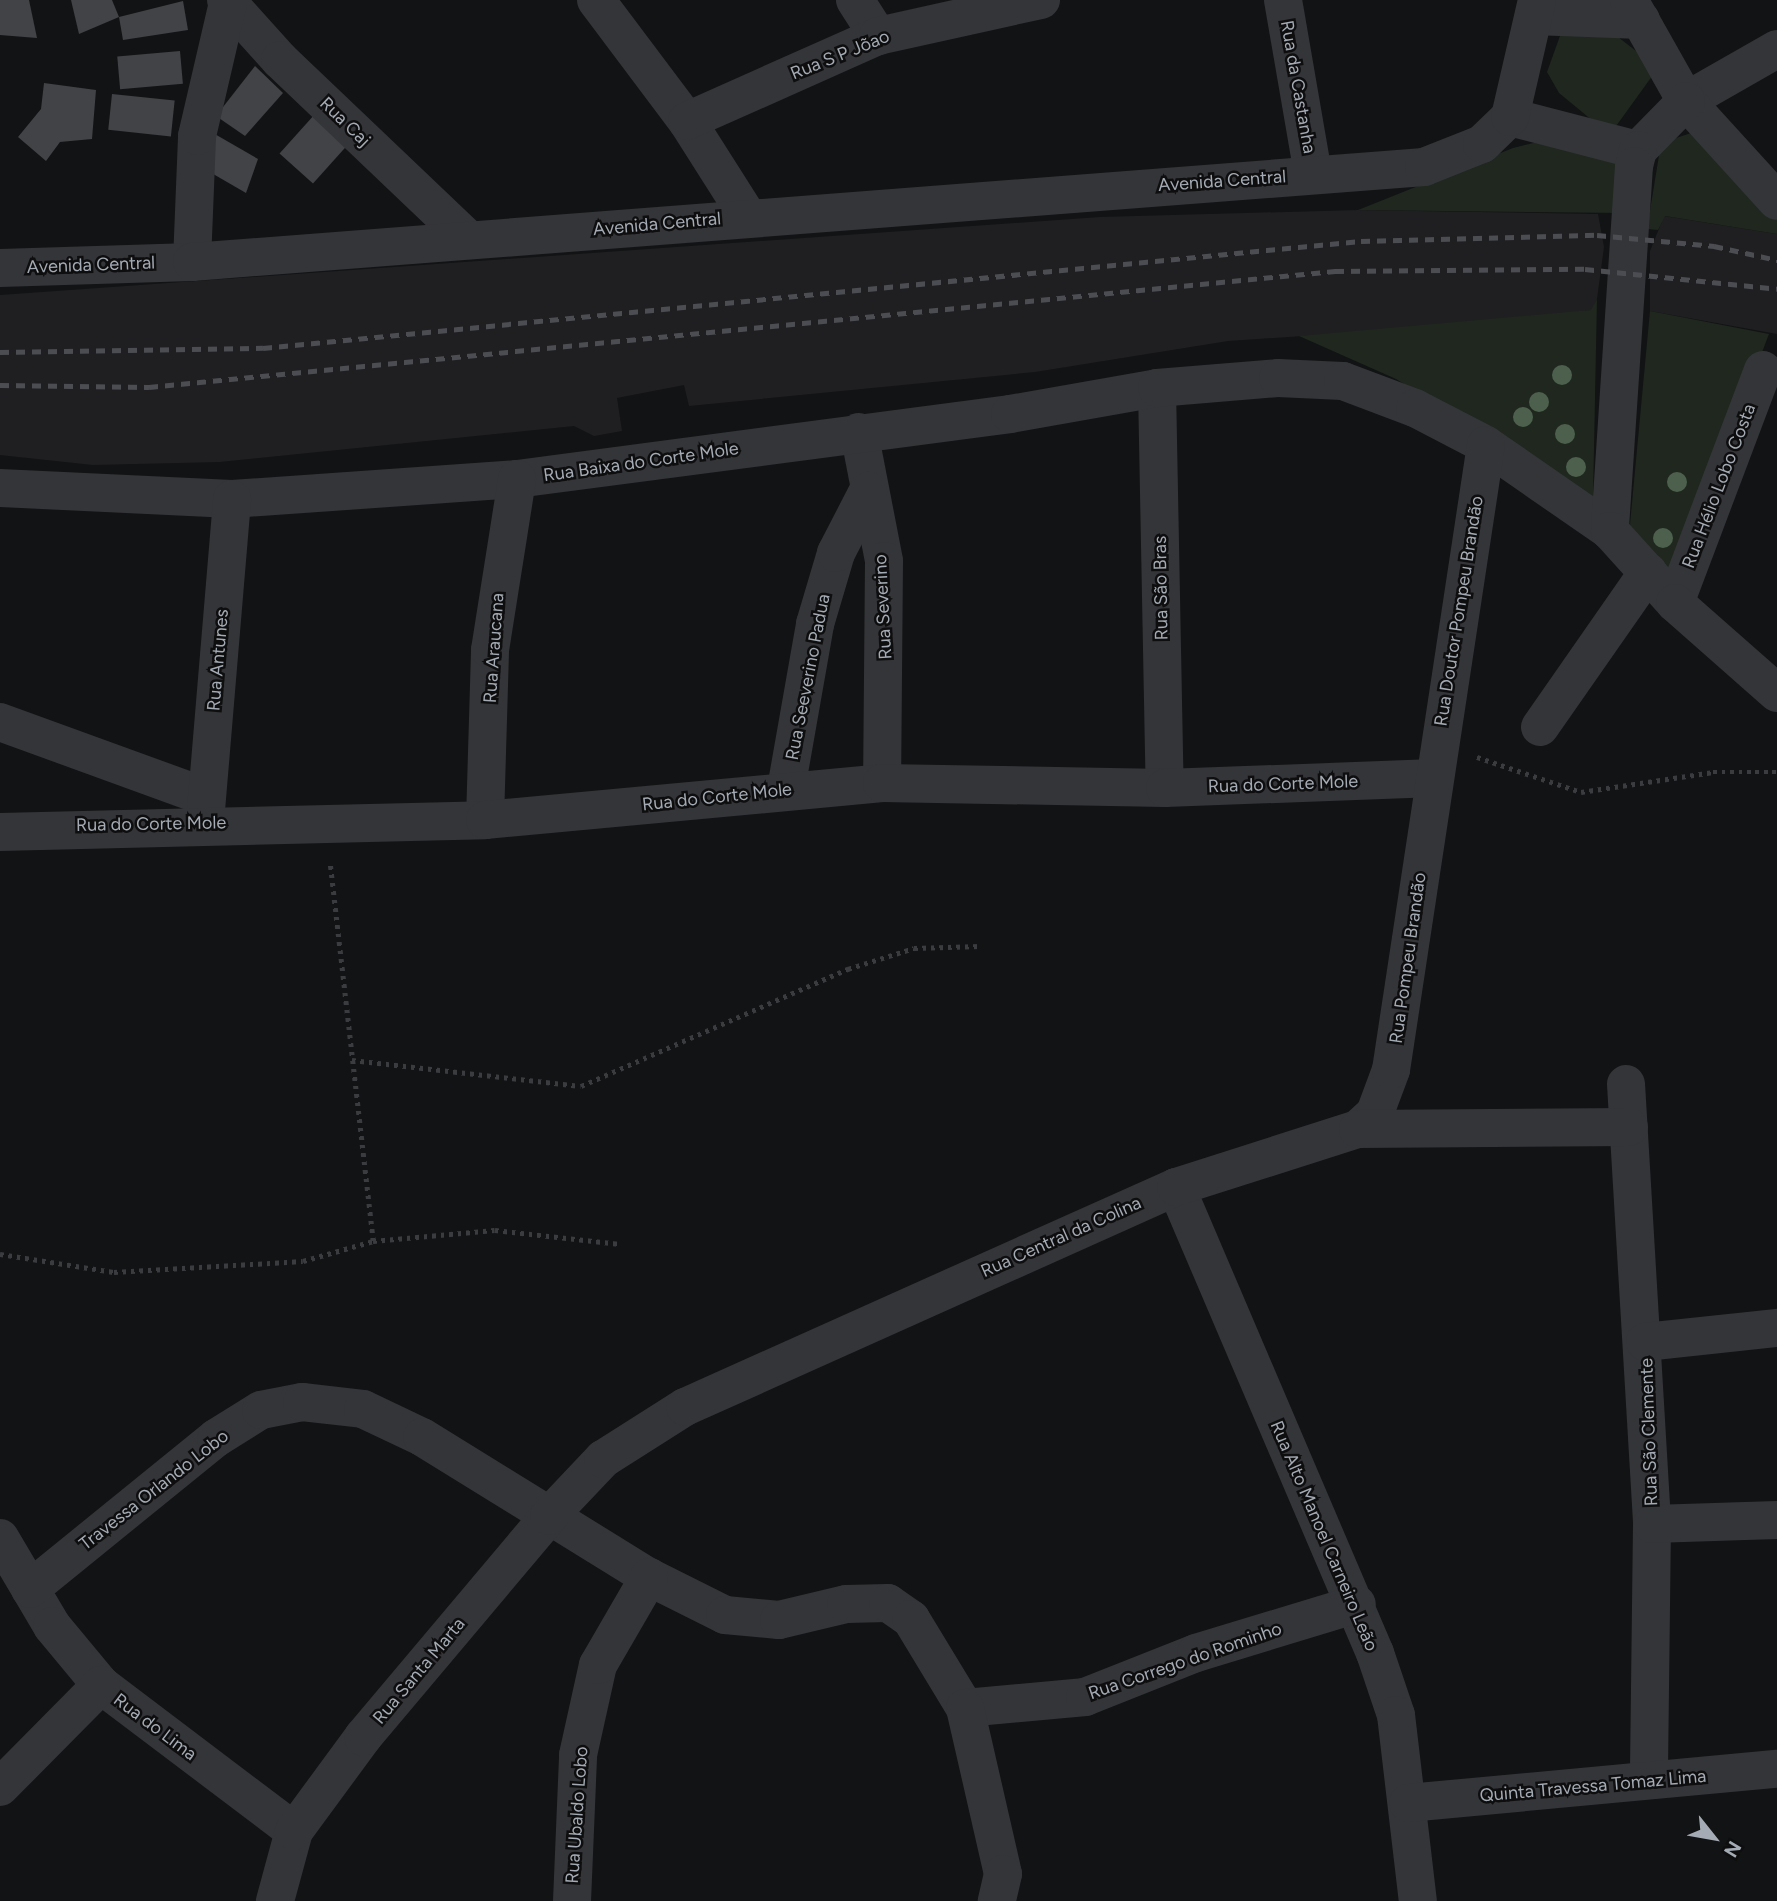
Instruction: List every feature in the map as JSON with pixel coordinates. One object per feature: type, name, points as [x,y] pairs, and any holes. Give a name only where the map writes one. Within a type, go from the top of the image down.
[{"type":"street","points":[[596,0],[687,121],[748,217]]},
{"type":"street","points":[[855,0],[878,36]]},
{"type":"street","name":"Rua S P Jõao","points":[[687,121],[878,36],[1041,0]]},
{"type":"street","name":"Rua da Castanha","points":[[1283,0],[1313,174]]},
{"type":"street","points":[[192,262],[197,136],[227,1]]},
{"type":"street","name":"Rua Caj","points":[[227,1],[469,240]]},
{"type":"street","points":[[1638,150],[1510,117],[1536,8],[1635,10],[1686,101],[1777,201]]},
{"type":"street","points":[[1610,531],[1638,150],[1686,101],[1777,49]]},
{"type":"street","name":"Avenida Central","points":[[0,268],[192,262],[748,217],[1424,167],[1482,144],[1510,117]]},
{"type":"street","name":"Rua Hélio Lobo Costa","points":[[1675,603],[1763,370]]},
{"type":"street","name":"Rua Baixa do Corte Mole","points":[[0,488],[232,499],[517,479],[1157,388],[1278,378],[1343,381],[1486,445],[1610,531],[1675,603],[1777,693]]},
{"type":"street","name":"Rua São Bras","points":[[1157,388],[1165,788]]},
{"type":"street","name":"Rua Severino","points":[[859,432],[868,491],[884,561],[882,783]]},
{"type":"street","name":"Rua Doutor Pompeu Brandão","points":[[1436,762],[1486,445]]},
{"type":"street","name":"Rua Araucana","points":[[485,820],[490,650],[517,479]]},
{"type":"street","name":"Rua Seeverino Padua","points":[[786,789],[815,624],[836,553],[868,491]]},
{"type":"street","name":"Rua Antunes","points":[[205,810],[232,499]]},
{"type":"street","points":[[1540,727],[1648,572]]},
{"type":"street","points":[[0,722],[205,810]]},
{"type":"street","name":"Rua do Corte Mole","points":[[0,832],[205,810],[326,825],[485,820],[786,789],[882,783],[1165,788],[1436,762]]},
{"type":"street","name":"Rua Pompeu Brandão","points":[[1358,1129],[1375,1113],[1391,1070],[1436,762]]},
{"type":"street","name":"Rua São Clemente","points":[[1626,1084],[1645,1342],[1652,1524],[1649,1780]]},
{"type":"street","name":"Rua Central da Colina","points":[[549,1516],[603,1459],[685,1407],[1175,1187],[1358,1129],[1629,1127]]},
{"type":"street","name":"Rua Alto Manoel Carneiro Leão","points":[[1175,1187],[1357,1604],[1395,1715],[1408,1803],[1418,1901]]},
{"type":"street","points":[[1645,1342],[1777,1328]]},
{"type":"street","name":"Travessa Orlando Lobo","points":[[30,1589],[216,1438],[261,1410],[302,1402],[363,1409],[422,1437],[549,1516]]},
{"type":"street","points":[[549,1516],[649,1577],[750,1621],[888,1603],[911,1619],[965,1708],[1003,1874],[997,1901]]},
{"type":"street","name":"Rua Santa Marta","points":[[294,1831],[363,1737],[549,1516]]},
{"type":"street","points":[[1652,1524],[1777,1520]]},
{"type":"street","name":"Rua do Lima","points":[[0,1538],[30,1589],[101,1685],[294,1831]]},
{"type":"street","name":"Rua Ubaldo Lobo","points":[[572,1901],[578,1755],[597,1665],[649,1577]]},
{"type":"street","name":"Rua Corrego do Rominho","points":[[965,1708],[1085,1697],[1196,1653],[1357,1604]]},
{"type":"street","points":[[0,1787],[101,1685]]},
{"type":"street","name":"Quinta Travessa Tomaz Lima","points":[[1408,1803],[1777,1769]]},
{"type":"street","points":[[275,1901],[294,1831]]},
{"type":"path","points":[[1436,762],[1581,792],[1713,772],[1777,772]]},
{"type":"path","points":[[326,825],[373,1241]]},
{"type":"path","points":[[352,1060],[581,1086],[848,969],[914,948],[981,946]]},
{"type":"path","points":[[0,1254],[114,1272],[303,1261],[373,1241],[495,1230],[620,1244]]},
{"type":"shaded area","points":[[1609,30],[1658,68],[1614,129],[1593,121],[1559,93],[1547,72],[1561,33]]},
{"type":"shaded area","points":[[1691,133],[1777,219],[1777,234],[1665,216],[1658,230],[1647,229],[1661,143]]},
{"type":"shaded area","points":[[1558,137],[1620,161],[1623,213],[1358,210],[1513,148]]},
{"type":"shaded area","points":[[1358,210],[1598,214],[1604,247],[1597,299],[1592,310],[1479,324],[1228,341],[1035,372],[689,406],[684,385],[617,398],[622,431],[594,436],[574,426],[220,462],[93,465],[0,455],[0,295],[1100,217]]},
{"type":"shaded area","points":[[1664,216],[1777,234],[1777,334],[1650,311],[1650,251]]},
{"type":"shaded area","points":[[1597,299],[1593,499],[1396,379],[1299,336],[1591,310]]},
{"type":"shaded area","points":[[1650,311],[1769,334],[1674,583],[1635,540],[1630,524]]},
{"type":"building","points":[[0,0],[29,0],[37,38],[0,35]]},
{"type":"building","points":[[71,0],[112,0],[119,17],[79,34]]},
{"type":"building","points":[[183,1],[188,30],[123,40],[119,17]]},
{"type":"building","points":[[180,51],[183,84],[120,89],[117,56]]},
{"type":"building","points":[[255,66],[283,93],[245,136],[216,116]]},
{"type":"building","points":[[44,83],[96,90],[92,139],[60,142],[46,161],[18,137],[41,109]]},
{"type":"building","points":[[112,94],[175,101],[171,136],[108,130]]},
{"type":"building","points":[[315,114],[348,144],[313,183],[280,153]]},
{"type":"building","points":[[213,133],[258,159],[246,193],[208,171]]},
{"type":"railway","points":[[0,352],[263,348],[1361,241],[1597,235],[1714,246],[1777,260]]},
{"type":"railway","points":[[0,385],[149,387],[1335,271],[1585,269],[1777,289]]}]
